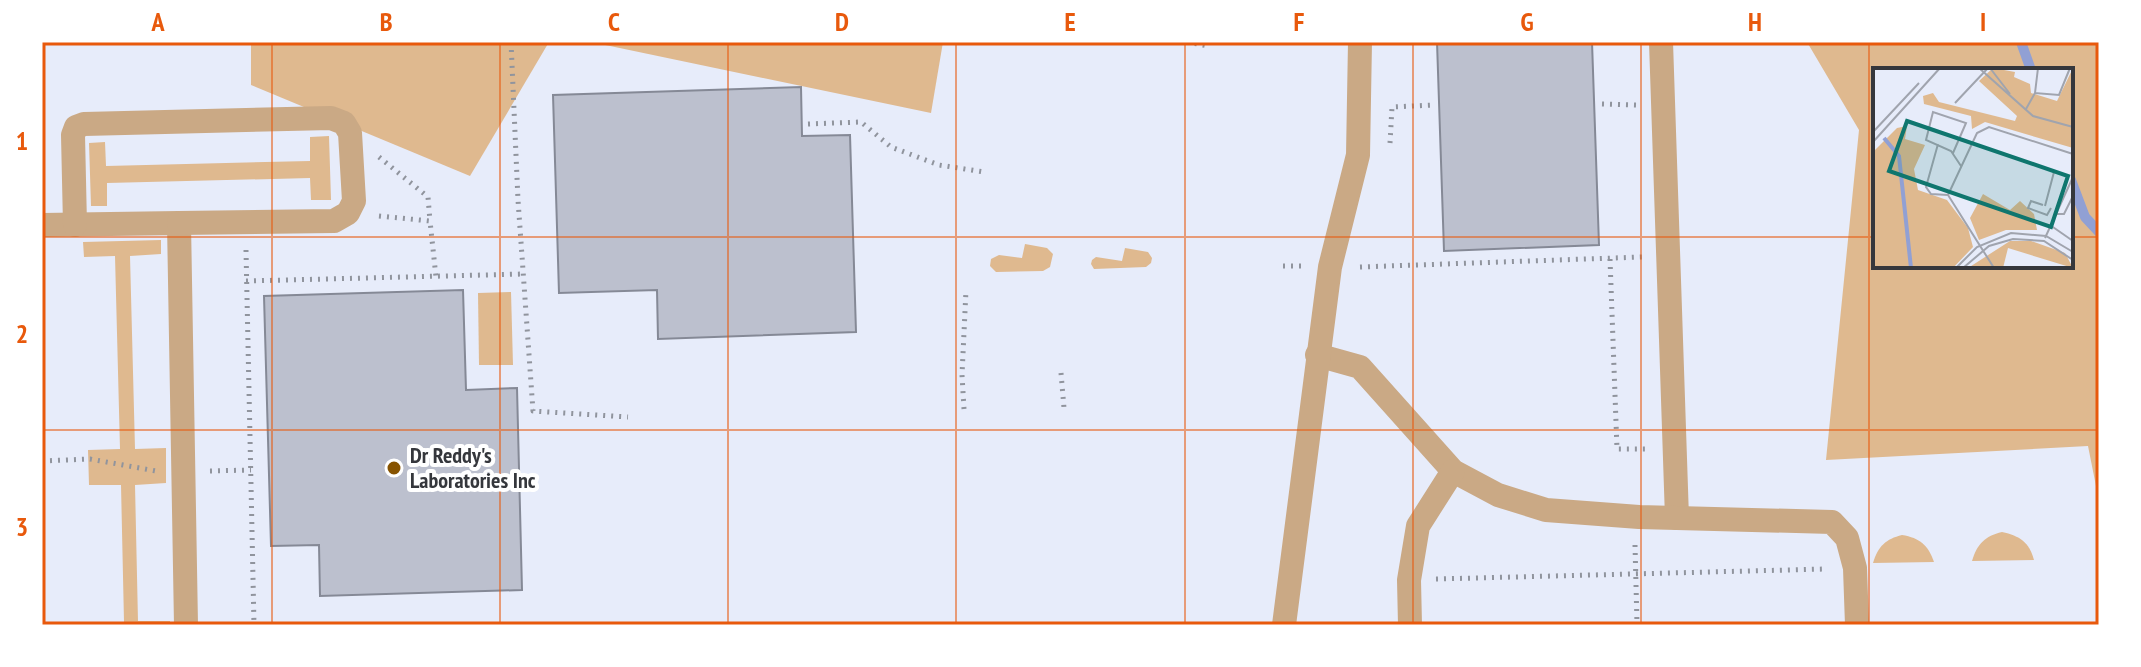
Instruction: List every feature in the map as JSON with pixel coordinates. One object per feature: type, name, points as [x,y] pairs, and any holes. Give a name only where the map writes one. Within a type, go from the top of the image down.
[{"type":"street","points":[[1284,625],[1330,267],[1358,155],[1360,42]]},
{"type":"street","points":[[1661,42],[1677,518]]},
{"type":"street","points":[[42,225],[75,225],[179,223],[245,223],[334,221],[348,213],[354,201],[350,133],[344,123],[331,118],[84,124],[76,127],[73,135],[75,225]]},
{"type":"street","points":[[179,223],[186,625]]},
{"type":"street","points":[[1317,355],[1360,367],[1453,471],[1498,495],[1546,510],[1677,518],[1832,522],[1847,538],[1855,568],[1857,625]]},
{"type":"street","points":[[1410,625],[1409,580],[1418,526],[1453,471]]},
{"type":"path","points":[[511,42],[533,411],[628,417]]},
{"type":"path","points":[[1187,42],[1208,46]]},
{"type":"path","points":[[1602,104],[1636,105],[1636,120]]},
{"type":"path","points":[[808,124],[861,122],[891,147],[939,165],[984,172]]},
{"type":"path","points":[[350,133],[428,197],[436,277]]},
{"type":"path","points":[[348,213],[430,221]]},
{"type":"path","points":[[245,223],[254,625]]},
{"type":"path","points":[[1357,267],[1643,257],[1642,242]]},
{"type":"path","points":[[1610,259],[1617,449],[1647,448],[1647,461]]},
{"type":"path","points":[[246,281],[524,274]]},
{"type":"path","points":[[964,409],[962,375],[966,290]]},
{"type":"path","points":[[1061,373],[1064,408]]},
{"type":"path","points":[[42,461],[90,459],[165,472],[251,470]]},
{"type":"path","points":[[1635,536],[1637,624]]},
{"type":"path","points":[[1409,580],[1855,568]]},
{"type":"shaded area","points":[[251,42],[549,42],[470,176],[251,85]]},
{"type":"shaded area","points":[[591,42],[943,42],[931,113]]},
{"type":"shaded area","points":[[1807,42],[2099,42],[2099,501],[2088,446],[1826,460],[1859,130]]},
{"type":"shaded area","points":[[329,136],[331,200],[311,200],[310,178],[107,183],[107,206],[91,206],[89,143],[105,142],[106,166],[310,161],[310,137]]},
{"type":"shaded area","points":[[161,240],[161,254],[130,256],[135,449],[166,448],[166,483],[135,485],[138,621],[170,621],[170,625],[93,625],[124,622],[121,485],[89,485],[88,450],[120,449],[115,256],[84,257],[83,242]]},
{"type":"shaded area","points":[[1025,244],[1047,248],[1053,254],[1050,267],[1043,271],[996,272],[990,266],[991,259],[999,255],[1022,258]]},
{"type":"shaded area","points":[[1125,248],[1148,252],[1151,263],[1146,267],[1094,269],[1091,264],[1096,257],[1122,261]]},
{"type":"shaded area","points":[[511,292],[513,365],[479,365],[478,293]]},
{"type":"shaded area","points":[[2002,532],[2023,541],[2034,560],[1972,561],[1982,542]]},
{"type":"shaded area","points":[[1902,535],[1922,543],[1934,562],[1873,563],[1883,544]]},
{"type":"building","points":[[1437,42],[1592,42],[1599,245],[1444,251]]},
{"type":"building","points":[[801,87],[802,136],[850,135],[856,332],[658,339],[657,290],[559,293],[553,95]]},
{"type":"building","name":"Dr Reddy's Laboratories Inc","points":[[463,290],[466,390],[517,388],[522,590],[320,596],[319,545],[271,546],[264,296]]},
{"type":"waterway","points":[[2021,42],[2030,68]]},
{"type":"waterway","points":[[2073,185],[2085,217],[2099,232]]},
{"type":"place","name":"Dr Reddy's Laboratories Inc","points":[[394,468]]}]
